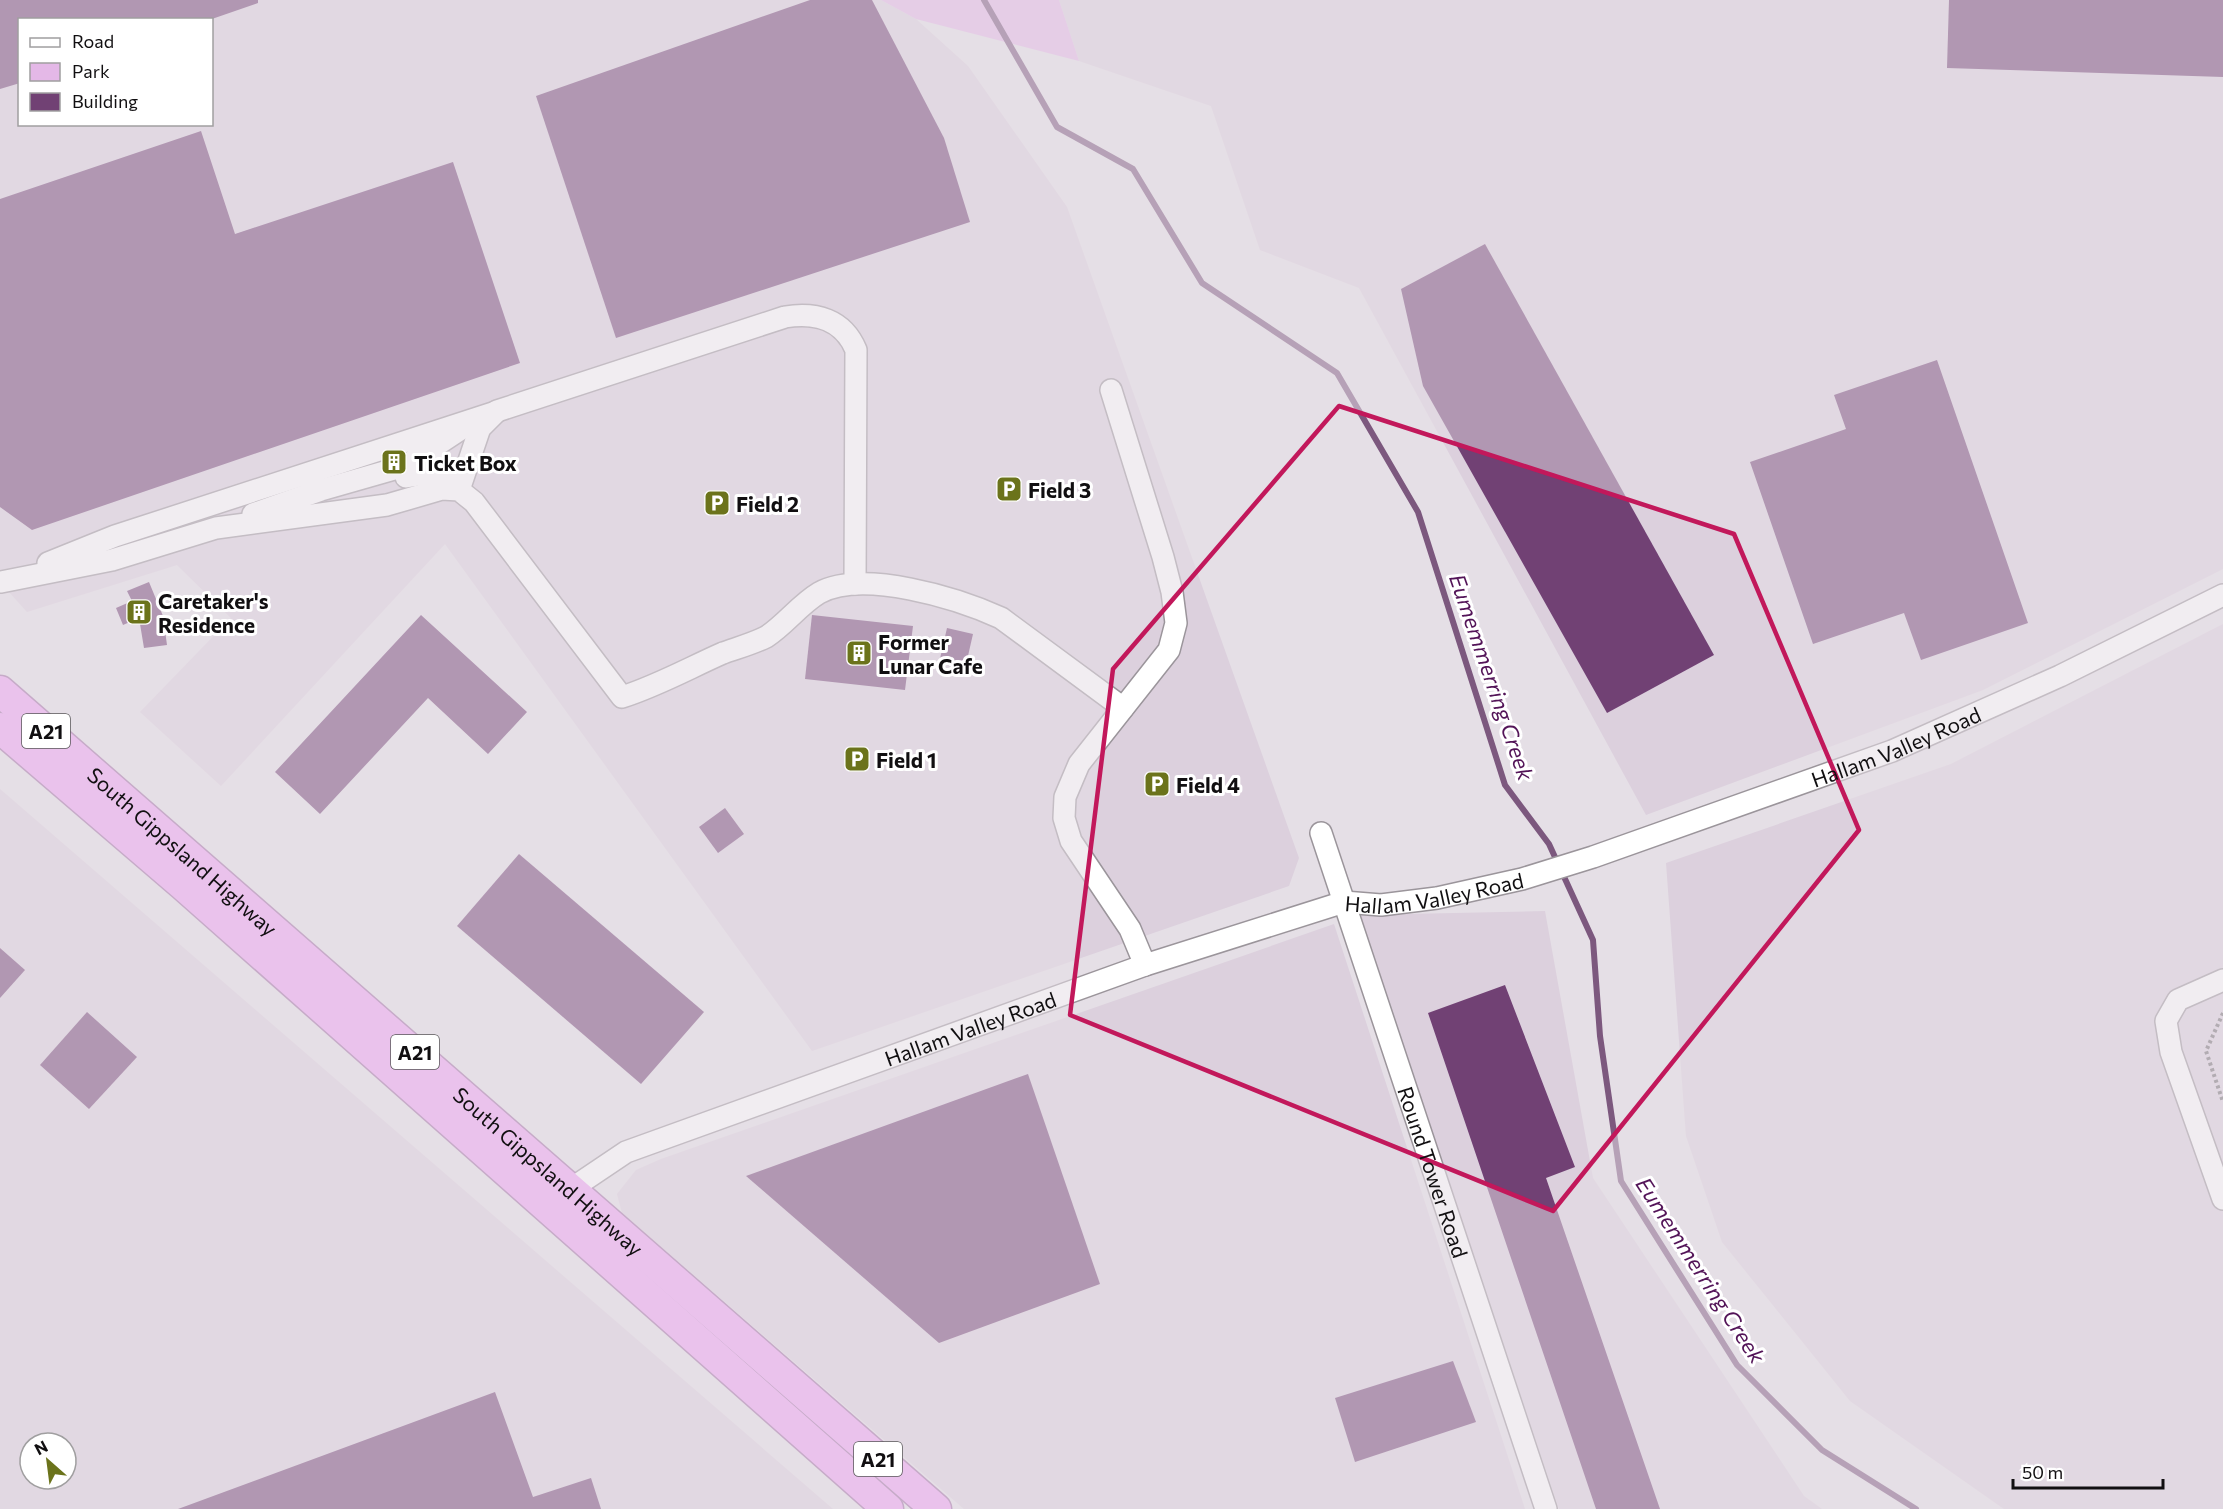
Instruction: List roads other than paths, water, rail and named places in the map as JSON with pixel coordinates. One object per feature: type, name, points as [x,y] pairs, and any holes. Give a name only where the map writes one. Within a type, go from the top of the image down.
[{"type":"highway","name":"South Gippsland Highway","points":[[0,691],[192,875],[561,1199],[821,1410],[936,1509]]},
{"type":"highway","name":"South Gippsland Highway","points":[[0,728],[192,875]]},
{"type":"highway","name":"South Gippsland Highway","points":[[561,1199],[574,1230],[888,1509]]},
{"type":"highway","points":[[800,1431],[821,1410]]},
{"type":"street","points":[[0,582],[115,536],[414,457],[453,433],[497,411],[785,317],[816,316],[831,321],[850,337],[858,364],[855,584]]},
{"type":"street","points":[[1111,390],[1163,557],[1176,623],[1169,650],[1075,771],[1065,797],[1064,818],[1075,849],[1130,929],[1145,965]]},
{"type":"street","points":[[0,582],[112,560],[216,528],[414,457],[497,411]]},
{"type":"street","points":[[216,528],[387,506],[454,483],[480,428],[497,411]]},
{"type":"street","points":[[414,457],[454,483],[474,502],[622,697],[651,687],[767,636],[818,594],[832,588],[855,584],[929,594],[980,608],[1001,618],[1123,708]]},
{"type":"street","points":[[414,457],[425,474],[454,483]]},
{"type":"street","name":"Hallam Valley Road","points":[[561,1199],[626,1152],[1145,965],[1344,902],[1381,905],[1437,898],[1522,879],[1593,857],[1892,751],[2060,676],[2223,595]]},
{"type":"street","name":"Round Tower Road","points":[[1321,834],[1546,1509]]},
{"type":"street","points":[[2223,980],[2178,1000],[2166,1021],[2171,1052],[2223,1199]]},
{"type":"waterway","name":"Eumemmerring Creek","points":[[984,0],[1057,127],[1133,169],[1202,283],[1337,373],[1418,512],[1505,785],[1549,844],[1593,940],[1600,1036],[1621,1181],[1737,1365],[1822,1450],[1916,1509]]},
{"type":"place","name":"Ticket Box","points":[[394,462]]},
{"type":"place","name":"Field 3","points":[[1009,489]]},
{"type":"place","name":"Field 2","points":[[717,503]]},
{"type":"place","name":"Caretaker's Residence","points":[[139,612]]},
{"type":"place","name":"Former Lunar Cafe","points":[[859,653]]},
{"type":"place","name":"Field 1","points":[[857,759]]},
{"type":"place","name":"Field 4","points":[[1157,784]]}]
